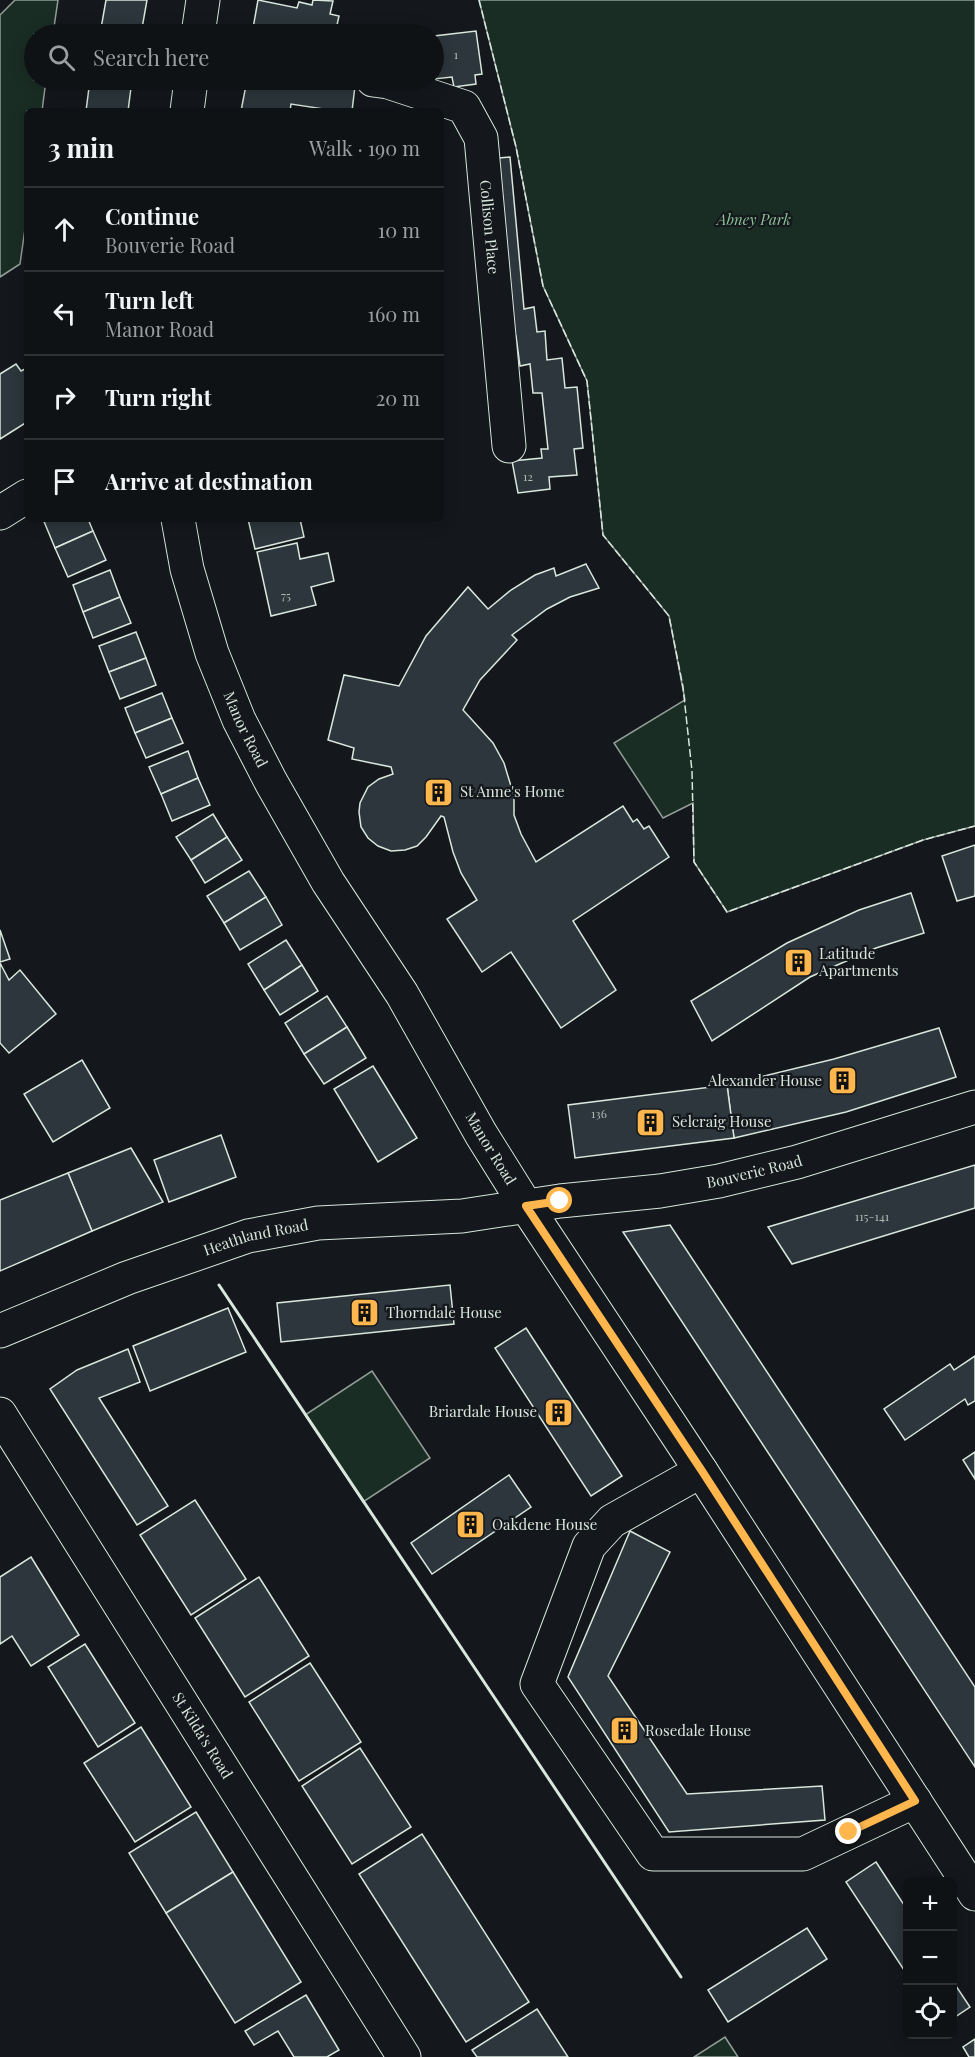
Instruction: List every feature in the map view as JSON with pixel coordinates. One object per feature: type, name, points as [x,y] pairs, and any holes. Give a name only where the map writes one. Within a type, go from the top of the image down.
[{"type":"street","points":[[199,24],[203,0]]},
{"type":"street","points":[[187,108],[190,90]]},
{"type":"street","name":"Collison Place","points":[[412,90],[464,107],[481,138],[509,446]]},
{"type":"street","points":[[0,513],[24,498]]},
{"type":"street","name":"Manor Road","points":[[179,522],[187,569],[212,653],[239,720],[328,882],[402,994],[481,1134],[526,1206],[702,1471],[975,1894]]},
{"type":"street","name":"Bouverie Road","points":[[526,1206],[660,1191],[719,1181],[796,1162],[975,1107]]},
{"type":"street","name":"Heathland Road","points":[[0,1331],[135,1275],[248,1236],[318,1223],[462,1216],[526,1206]]},
{"type":"street","name":"St Kilda's Road","points":[[0,1414],[404,2057]]},
{"type":"street","points":[[702,1471],[612,1521],[589,1546],[537,1684],[653,1854],[803,1854],[915,1801]]},
{"type":"green space","points":[[15,0],[58,0],[54,24],[24,24],[24,90],[45,90],[42,108],[24,108],[24,236],[20,264],[0,277],[0,15]]},
{"type":"green space","name":"Abney Park","points":[[479,0],[975,0],[975,826],[923,840],[727,912],[694,862],[693,803],[663,818],[614,743],[685,700],[669,616],[603,535],[587,381],[543,286],[516,147]]},
{"type":"green space","points":[[372,1371],[430,1458],[363,1502],[305,1415]]},
{"type":"green space","points":[[725,2037],[738,2057],[694,2057]]},
{"type":"building","points":[[106,0],[147,0],[143,24],[102,24]]},
{"type":"building","points":[[258,0],[297,8],[299,2],[312,5],[313,0],[333,1],[330,14],[339,16],[337,24],[254,24]]},
{"type":"building","points":[[476,31],[482,74],[475,75],[476,84],[454,87],[452,77],[444,78],[444,35]]},
{"type":"building","points":[[89,90],[131,90],[128,108],[86,108]]},
{"type":"building","points":[[245,90],[355,90],[352,108],[317,108],[291,104],[290,108],[242,108]]},
{"type":"building","points":[[510,157],[524,309],[534,307],[537,332],[545,331],[547,360],[562,358],[565,388],[577,387],[583,448],[574,449],[577,475],[549,477],[550,489],[518,493],[512,461],[542,458],[541,449],[548,449],[542,393],[533,393],[530,364],[520,366],[516,336],[503,337],[487,159]]},
{"type":"building","points":[[16,364],[21,371],[24,370],[24,424],[0,439],[0,374]]},
{"type":"building","points":[[44,522],[89,522],[93,531],[55,548]]},
{"type":"building","points":[[249,522],[301,522],[304,537],[255,549]]},
{"type":"building","points":[[93,531],[106,560],[68,577],[55,548]]},
{"type":"building","points":[[297,543],[300,559],[328,553],[334,581],[311,587],[316,605],[271,616],[257,552]]},
{"type":"building","name":"St Anne's Home","points":[[586,564],[599,588],[570,597],[547,609],[512,635],[517,640],[480,680],[463,710],[493,743],[504,763],[514,796],[514,815],[536,862],[623,806],[633,822],[637,819],[644,829],[649,826],[669,857],[573,921],[616,990],[561,1028],[511,952],[482,972],[447,919],[477,900],[461,873],[444,817],[441,816],[417,846],[391,851],[378,846],[368,838],[361,827],[360,803],[368,787],[379,779],[393,774],[391,767],[352,759],[354,748],[328,740],[344,675],[399,686],[426,636],[468,587],[488,609],[511,590],[535,575],[554,568],[556,576]]},
{"type":"building","points":[[110,570],[120,597],[83,612],[73,585]]},
{"type":"building","points":[[120,597],[131,623],[93,638],[83,612]]},
{"type":"building","points":[[136,632],[146,658],[109,672],[99,646]]},
{"type":"building","points":[[146,658],[156,685],[120,699],[109,672]]},
{"type":"building","points":[[162,693],[172,718],[135,733],[125,708]]},
{"type":"building","points":[[172,718],[183,743],[146,758],[135,733]]},
{"type":"building","points":[[188,751],[198,778],[161,794],[149,767]]},
{"type":"building","points":[[198,778],[210,805],[172,821],[161,794]]},
{"type":"building","points":[[213,814],[227,837],[191,860],[176,837]]},
{"type":"building","points":[[227,837],[242,860],[205,883],[191,860]]},
{"type":"building","points":[[975,845],[975,896],[957,901],[942,856]]},
{"type":"building","points":[[249,871],[266,897],[224,923],[207,896]]},
{"type":"building","name":"Latitude Apartments","points":[[911,893],[924,933],[876,948],[810,977],[712,1041],[691,1001],[787,943],[859,910]]},
{"type":"building","points":[[266,897],[282,925],[240,950],[224,923]]},
{"type":"building","points":[[0,930],[10,959],[0,962]]},
{"type":"building","points":[[286,940],[302,965],[264,990],[248,964]]},
{"type":"building","points":[[0,963],[9,980],[20,970],[56,1014],[9,1053],[0,1043]]},
{"type":"building","points":[[302,965],[318,991],[280,1015],[264,990]]},
{"type":"building","points":[[327,996],[347,1027],[304,1054],[285,1023]]},
{"type":"building","points":[[347,1027],[366,1058],[324,1084],[304,1054]]},
{"type":"building","name":"Alexander House","points":[[939,1028],[956,1077],[846,1112],[734,1138],[727,1085],[834,1059]]},
{"type":"building","points":[[82,1060],[110,1108],[53,1142],[24,1094]]},
{"type":"building","points":[[373,1066],[417,1138],[378,1162],[334,1089]]},
{"type":"building","name":"Selcraig House","points":[[727,1085],[734,1138],[575,1158],[568,1105]]},
{"type":"building","points":[[221,1135],[236,1177],[169,1202],[154,1160]]},
{"type":"building","points":[[131,1148],[163,1202],[92,1231],[68,1173]]},
{"type":"building","points":[[975,1165],[975,1208],[792,1264],[768,1227]]},
{"type":"building","points":[[68,1173],[92,1231],[0,1271],[0,1200]]},
{"type":"building","points":[[670,1225],[975,1687],[975,1767],[623,1232]]},
{"type":"building","name":"Thorndale House","points":[[450,1285],[454,1324],[281,1342],[277,1303]]},
{"type":"building","points":[[228,1308],[246,1352],[150,1391],[133,1346]]},
{"type":"building","name":"Briardale House","points":[[526,1328],[622,1476],[591,1496],[495,1348]]},
{"type":"building","points":[[128,1349],[140,1382],[99,1398],[168,1506],[137,1525],[50,1389],[77,1370]]},
{"type":"building","points":[[975,1356],[975,1401],[968,1405],[965,1399],[905,1440],[884,1409],[950,1364],[954,1370]]},
{"type":"building","points":[[975,1452],[975,1479],[963,1460]]},
{"type":"building","name":"Oakdene House","points":[[509,1475],[531,1507],[432,1574],[411,1543]]},
{"type":"building","points":[[195,1500],[246,1579],[191,1615],[140,1535]]},
{"type":"building","name":"Rosedale House","points":[[630,1531],[670,1552],[608,1676],[687,1794],[822,1786],[825,1820],[669,1832],[568,1677]]},
{"type":"building","points":[[31,1557],[79,1635],[31,1666],[12,1636],[0,1644],[0,1577]]},
{"type":"building","points":[[259,1577],[309,1656],[245,1697],[195,1618]]},
{"type":"building","points":[[85,1644],[135,1723],[98,1747],[48,1667]]},
{"type":"building","points":[[310,1663],[361,1742],[299,1781],[249,1702]]},
{"type":"building","points":[[141,1727],[191,1807],[135,1842],[84,1763]]},
{"type":"building","points":[[360,1748],[411,1827],[352,1864],[302,1786]]},
{"type":"building","points":[[196,1812],[233,1872],[166,1913],[129,1853]]},
{"type":"building","points":[[422,1834],[529,2002],[466,2042],[359,1874]]},
{"type":"building","points":[[876,1862],[903,1903],[903,1968],[846,1882]]},
{"type":"building","points":[[233,1872],[301,1982],[235,2023],[166,1913]]},
{"type":"building","points":[[807,1928],[827,1959],[728,2022],[708,1990]]},
{"type":"building","points":[[957,1988],[970,2007],[957,2016]]},
{"type":"building","points":[[306,1995],[339,2050],[327,2057],[294,2057],[278,2031],[254,2045],[245,2031]]},
{"type":"building","points":[[537,2009],[568,2057],[477,2057],[472,2050]]},
{"type":"building","points":[[975,2039],[975,2057],[969,2057],[963,2047]]},
{"type":"fence","points":[[479,0],[516,147],[543,286],[587,381],[603,535],[669,616],[683,687],[692,771],[694,862],[727,912],[923,840],[975,826]]},
{"type":"wall","points":[[219,1285],[681,1977]]},
{"type":"place","name":"St Anne's Home","points":[[439,792]]},
{"type":"place","name":"Latitude Apartments","points":[[798,963]]},
{"type":"place","name":"Alexander House","points":[[843,1081]]},
{"type":"place","name":"Selcraig House","points":[[651,1122]]},
{"type":"place","name":"Thorndale House","points":[[365,1313]]},
{"type":"place","name":"Briardale House","points":[[558,1412]]},
{"type":"place","name":"Oakdene House","points":[[471,1525]]},
{"type":"place","name":"Rosedale House","points":[[624,1731]]},
{"type":"route","points":[[560,1201],[526,1206],[702,1471],[915,1801],[849,1832]]}]
